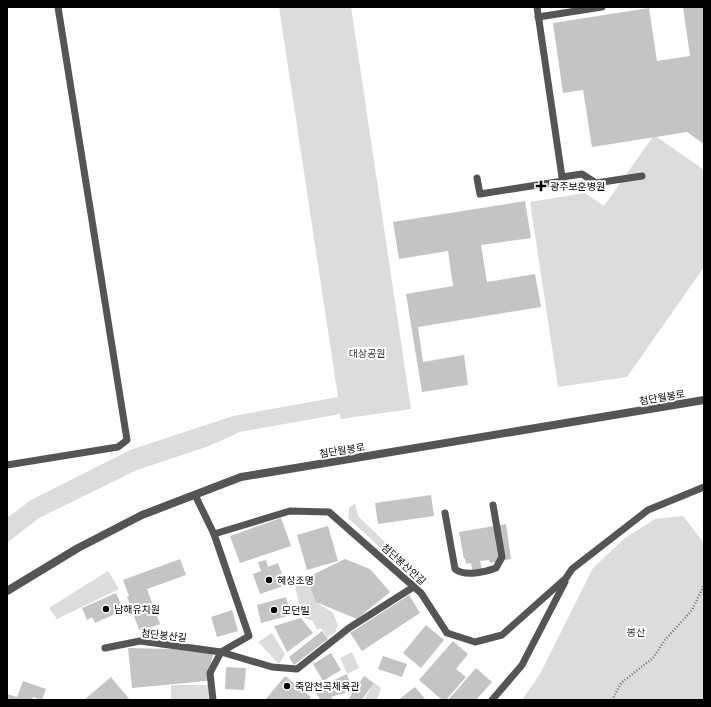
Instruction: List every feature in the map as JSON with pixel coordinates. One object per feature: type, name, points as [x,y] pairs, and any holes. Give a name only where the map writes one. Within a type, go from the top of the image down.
[{"type":"street","name":"첨단월봉로","points":[[7,591],[78,548],[142,515],[222,483],[256,475],[704,400]]},
{"type":"lane","points":[[7,465],[118,447],[127,440],[58,7]]},
{"type":"lane","points":[[477,178],[480,194],[563,182],[537,7]]},
{"type":"lane","points":[[538,17],[602,7]]},
{"type":"lane","points":[[562,177],[582,174],[596,183],[642,176]]},
{"type":"lane","name":"첨단봉산안길","points":[[214,534],[290,511],[329,512],[415,586],[447,632],[475,642],[502,635],[560,584],[572,569],[648,510],[704,487]]},
{"type":"lane","points":[[195,495],[214,534],[249,636],[221,652],[210,673],[214,700]]},
{"type":"lane","points":[[445,513],[455,569],[462,572],[471,573],[496,568],[501,561],[502,557],[493,505]]},
{"type":"lane","name":"첨단봉산안길","points":[[492,700],[522,665],[572,569]]},
{"type":"lane","name":"첨단봉산길","points":[[105,648],[140,641],[221,652],[272,667],[297,669],[349,628],[415,586]]},
{"type":"path","points":[[612,700],[621,683],[652,658],[665,640],[692,610],[704,585]]},
{"type":"green space","name":"대상공원","points":[[279,7],[351,7],[411,409],[341,419],[340,414],[240,432],[209,446],[137,470],[39,518],[7,543],[7,518],[31,500],[130,450],[233,416],[338,397]]},
{"type":"green space","points":[[654,135],[704,170],[704,267],[627,377],[558,387],[530,202],[585,193],[604,206]]},
{"type":"green space","points":[[355,503],[358,516],[386,543],[383,550],[348,518],[349,508]]},
{"type":"green space","name":"봉산","points":[[683,516],[704,543],[704,700],[522,700],[540,674],[593,568],[625,538],[655,519]]},
{"type":"green space","points":[[108,571],[119,589],[57,619],[49,608]]},
{"type":"green space","points":[[305,575],[316,602],[333,613],[338,625],[335,633],[327,637],[321,628],[317,630],[313,621],[297,615],[300,607],[293,578]]},
{"type":"green space","points":[[272,633],[285,654],[279,664],[258,642]]},
{"type":"green space","points":[[352,652],[359,668],[347,674],[340,658]]},
{"type":"green space","points":[[374,683],[381,688],[377,700],[364,700]]},
{"type":"green space","points":[[171,685],[208,685],[209,700],[171,700]]},
{"type":"building","points":[[683,7],[704,7],[704,144],[687,132],[592,147],[583,90],[563,93],[553,23],[649,8],[657,61],[690,56]]},
{"type":"building","points":[[525,201],[531,238],[481,245],[487,282],[535,274],[541,307],[418,327],[423,362],[464,355],[468,385],[422,392],[406,294],[453,286],[448,251],[399,259],[393,222]]},
{"type":"building","points":[[431,495],[434,516],[378,524],[375,503]]},
{"type":"building","points":[[281,518],[291,546],[240,563],[230,536]]},
{"type":"building","points":[[506,524],[511,559],[490,563],[489,560],[480,561],[483,574],[473,575],[471,563],[466,564],[465,558],[464,559],[459,532]]},
{"type":"building","points":[[328,526],[338,561],[307,570],[297,535]]},
{"type":"building","points":[[180,559],[186,575],[147,589],[160,624],[140,632],[127,597],[129,596],[123,580]]},
{"type":"building","points":[[345,559],[370,569],[390,592],[357,619],[316,602],[306,578]]},
{"type":"building","name":"혜성조명","points":[[266,560],[268,567],[278,563],[286,585],[260,594],[253,574],[261,571],[258,562]]},
{"type":"building","points":[[116,593],[124,610],[95,623],[92,617],[87,620],[82,608]]},
{"type":"building","points":[[409,595],[420,613],[362,651],[350,633]]},
{"type":"building","name":"모던빌","points":[[286,597],[291,615],[261,623],[257,605]]},
{"type":"building","points":[[232,610],[238,631],[217,637],[211,617]]},
{"type":"building","points":[[301,618],[313,633],[287,652],[274,626]]},
{"type":"building","points":[[426,625],[444,640],[421,668],[403,653]]},
{"type":"building","points":[[322,631],[328,639],[294,665],[289,657]]},
{"type":"building","points":[[453,641],[468,654],[456,669],[466,677],[446,700],[442,700],[419,680]]},
{"type":"building","points":[[128,648],[173,649],[213,654],[207,681],[132,688]]},
{"type":"building","points":[[331,653],[341,670],[323,681],[313,664]]},
{"type":"building","points":[[383,656],[407,664],[402,677],[378,669]]},
{"type":"building","points":[[226,667],[246,668],[244,690],[225,689]]},
{"type":"building","points":[[476,668],[492,682],[476,700],[448,700]]},
{"type":"building","points":[[347,674],[351,687],[346,688],[345,693],[331,697],[333,700],[320,700],[312,683],[326,684]]},
{"type":"building","name":"죽암천곡체육관","points":[[285,676],[311,697],[309,700],[265,700]]},
{"type":"building","points":[[364,676],[374,683],[362,700],[348,700]]},
{"type":"building","points":[[111,677],[130,700],[84,700]]},
{"type":"building","points":[[23,681],[46,689],[42,700],[33,697],[32,700],[7,700],[7,694],[17,697]]},
{"type":"building","points":[[415,687],[426,700],[398,700]]},
{"type":"place","name":"광주보훈병원","points":[[541,186]]},
{"type":"place","name":"혜성조명","points":[[269,580]]},
{"type":"place","name":"남해유치원","points":[[106,609]]},
{"type":"place","name":"모던빌","points":[[274,610]]},
{"type":"place","name":"죽암천곡체육관","points":[[287,686]]}]
